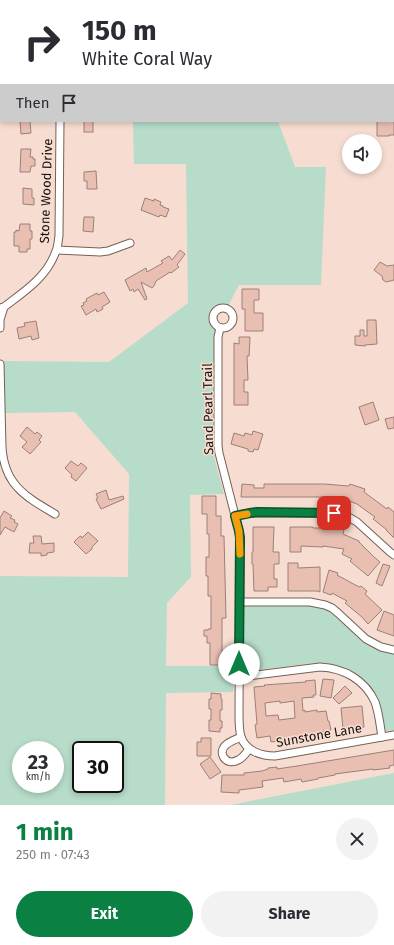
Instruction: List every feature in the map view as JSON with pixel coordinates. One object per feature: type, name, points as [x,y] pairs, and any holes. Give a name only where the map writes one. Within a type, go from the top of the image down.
[{"type":"street","name":"Stone Wood Drive","points":[[2,308],[26,291],[42,276],[57,250],[59,236],[60,122]]},
{"type":"street","points":[[57,250],[100,252],[108,251],[130,243]]},
{"type":"street","points":[[0,328],[2,308]]},
{"type":"street","name":"Sand Pearl Trail","points":[[220,328],[218,338],[218,446],[240,538],[239,721],[241,737],[249,749]]},
{"type":"street","points":[[0,364],[2,452],[5,467],[20,491],[31,500],[55,514]]},
{"type":"street","points":[[235,516],[257,512],[334,513],[348,516],[394,554]]},
{"type":"street","points":[[240,602],[310,602],[324,604],[338,613],[366,639],[394,650]]},
{"type":"street","points":[[240,677],[320,667],[343,671],[356,678],[366,688],[375,702],[382,737]]},
{"type":"street","name":"Sunstone Lane","points":[[249,749],[266,756],[275,756],[394,735]]},
{"type":"street","points":[[241,737],[228,743],[224,747],[222,754],[224,759],[229,762],[236,762],[240,760],[249,749]]},
{"type":"green space","points":[[133,122],[278,122],[295,167],[326,167],[321,285],[239,285],[228,306],[216,307],[210,313],[209,320],[216,331],[214,355],[213,446],[215,461],[224,494],[190,495],[191,577],[167,603],[166,666],[234,666],[233,692],[166,693],[165,805],[0,805],[0,576],[128,577],[129,474],[75,412],[4,413],[2,361],[109,362],[188,303],[186,164],[134,164]]},
{"type":"green space","points":[[246,605],[313,606],[325,608],[336,615],[372,646],[394,653],[394,730],[384,730],[379,706],[356,675],[336,665],[314,663],[244,671],[242,666],[243,607]]},
{"type":"green space","points":[[394,773],[394,805],[230,805]]},
{"type":"building","points":[[20,122],[30,122],[31,133],[21,134]]},
{"type":"building","points":[[84,122],[93,122],[93,132],[84,132]]},
{"type":"building","points":[[377,122],[394,122],[394,135],[389,136],[377,134]]},
{"type":"building","points":[[21,149],[31,149],[30,157],[35,159],[35,166],[31,166],[30,172],[20,172]]},
{"type":"building","points":[[96,171],[97,189],[87,189],[87,181],[84,181],[84,172]]},
{"type":"building","points":[[23,188],[32,189],[34,205],[23,204]]},
{"type":"building","points":[[145,198],[154,201],[154,199],[161,202],[160,205],[169,209],[166,217],[160,215],[159,217],[141,210]]},
{"type":"building","points":[[84,217],[94,217],[93,232],[83,231]]},
{"type":"building","points":[[20,224],[30,224],[30,231],[32,231],[30,249],[27,249],[27,252],[19,252],[19,246],[14,246],[14,232],[16,232],[16,230],[19,231]]},
{"type":"building","points":[[180,250],[185,254],[177,265],[179,267],[156,281],[152,288],[141,282],[147,299],[145,300],[138,289],[134,292],[133,289],[130,291],[125,280],[146,268],[147,272],[163,263],[161,261],[169,256],[172,260]]},
{"type":"building","points":[[380,262],[387,266],[394,265],[394,280],[386,282],[383,280],[382,276],[374,270]]},
{"type":"building","points":[[242,289],[259,289],[259,300],[254,300],[254,313],[263,313],[263,331],[245,331],[245,309],[242,309]]},
{"type":"building","points":[[104,292],[110,302],[102,307],[103,309],[97,312],[96,309],[86,315],[81,306],[87,301],[86,299],[97,293],[98,295]]},
{"type":"building","points":[[367,320],[376,320],[377,344],[365,346],[355,345],[355,336],[360,336],[360,330],[364,330],[364,336],[367,336]]},
{"type":"building","points":[[36,321],[39,338],[32,340],[31,336],[19,339],[17,328],[25,326],[24,323]]},
{"type":"building","points":[[239,337],[250,337],[249,356],[247,356],[248,380],[244,380],[244,392],[248,392],[248,405],[234,405],[234,343],[239,344]]},
{"type":"building","points":[[373,402],[379,420],[365,425],[359,407]]},
{"type":"building","points":[[394,417],[394,428],[388,429],[385,419]]},
{"type":"building","points":[[27,427],[35,434],[37,432],[42,436],[39,440],[41,442],[30,454],[22,447],[27,442],[20,436]]},
{"type":"building","points":[[253,431],[263,434],[258,450],[254,449],[253,452],[248,451],[248,449],[231,444],[234,433],[244,436],[245,433],[252,435]]},
{"type":"building","points":[[71,461],[78,466],[81,463],[87,468],[76,481],[71,477],[72,475],[65,468]]},
{"type":"building","points":[[242,484],[254,485],[254,488],[264,488],[264,484],[324,484],[349,486],[350,484],[365,489],[364,492],[387,509],[388,507],[394,512],[394,538],[387,530],[373,519],[375,517],[357,504],[341,498],[241,497]]},
{"type":"building","points":[[106,490],[109,500],[123,496],[124,499],[101,509],[96,499],[98,498],[96,494]]},
{"type":"building","points":[[202,496],[216,496],[216,516],[221,516],[221,536],[224,536],[226,618],[222,618],[222,665],[210,665],[210,643],[207,643],[207,636],[204,636],[204,630],[211,629],[211,596],[208,596],[208,576],[206,576],[206,557],[209,557],[209,534],[207,534],[207,514],[202,514]]},
{"type":"building","points":[[4,511],[12,516],[10,518],[15,520],[14,522],[18,524],[14,532],[5,527],[0,535],[0,518]]},
{"type":"building","points":[[253,527],[274,527],[273,552],[279,552],[279,564],[274,564],[274,579],[277,579],[277,587],[268,587],[268,591],[254,591],[252,564]]},
{"type":"building","points":[[290,527],[332,527],[344,529],[343,534],[359,541],[380,562],[368,576],[350,561],[352,559],[342,554],[344,549],[323,546],[301,546],[301,552],[290,552]]},
{"type":"building","points":[[88,532],[98,541],[86,554],[74,542],[81,536],[82,538]]},
{"type":"building","points":[[33,536],[41,536],[42,544],[54,543],[54,552],[41,556],[41,553],[29,553],[30,543],[34,543]]},
{"type":"building","points":[[288,563],[298,563],[298,568],[320,567],[320,592],[288,591]]},
{"type":"building","points":[[383,564],[390,566],[382,586],[376,583]]},
{"type":"building","points":[[329,570],[338,573],[337,575],[359,587],[361,586],[367,591],[365,594],[382,610],[368,624],[345,603],[347,601],[332,593],[331,595],[323,592]]},
{"type":"building","points":[[384,611],[394,615],[394,636],[377,630]]},
{"type":"building","points":[[323,679],[334,680],[331,698],[320,696]]},
{"type":"building","points":[[315,680],[316,695],[313,695],[314,697],[302,698],[303,711],[326,711],[331,730],[309,735],[310,737],[271,742],[270,736],[257,738],[255,725],[257,724],[254,687],[306,682],[305,681]],"holes":[[[280,701],[280,703],[294,701],[295,718],[279,720],[278,715],[266,716],[265,703]]]},
{"type":"building","points":[[345,686],[352,693],[339,704],[333,698]]},
{"type":"building","points":[[211,693],[221,694],[222,710],[220,710],[220,721],[222,721],[222,728],[220,728],[220,732],[209,731],[211,709],[209,709],[209,699],[211,699]]},
{"type":"building","points":[[362,706],[364,727],[343,729],[341,708]]},
{"type":"building","points":[[201,738],[211,738],[211,756],[197,756],[197,742],[201,742]]},
{"type":"building","points":[[394,750],[394,765],[389,766],[390,768],[335,774],[302,782],[301,779],[284,782],[283,778],[262,781],[263,787],[239,790],[239,793],[221,792],[222,775],[244,775],[244,773],[262,771],[268,768],[277,767],[277,769]]},
{"type":"building","points":[[210,757],[221,772],[210,779],[200,764]]},
{"type":"slow traffic","points":[[240,554],[240,538],[235,516],[247,514]]},
{"type":"route","points":[[239,664],[240,538],[235,516],[257,512],[334,513]]}]
